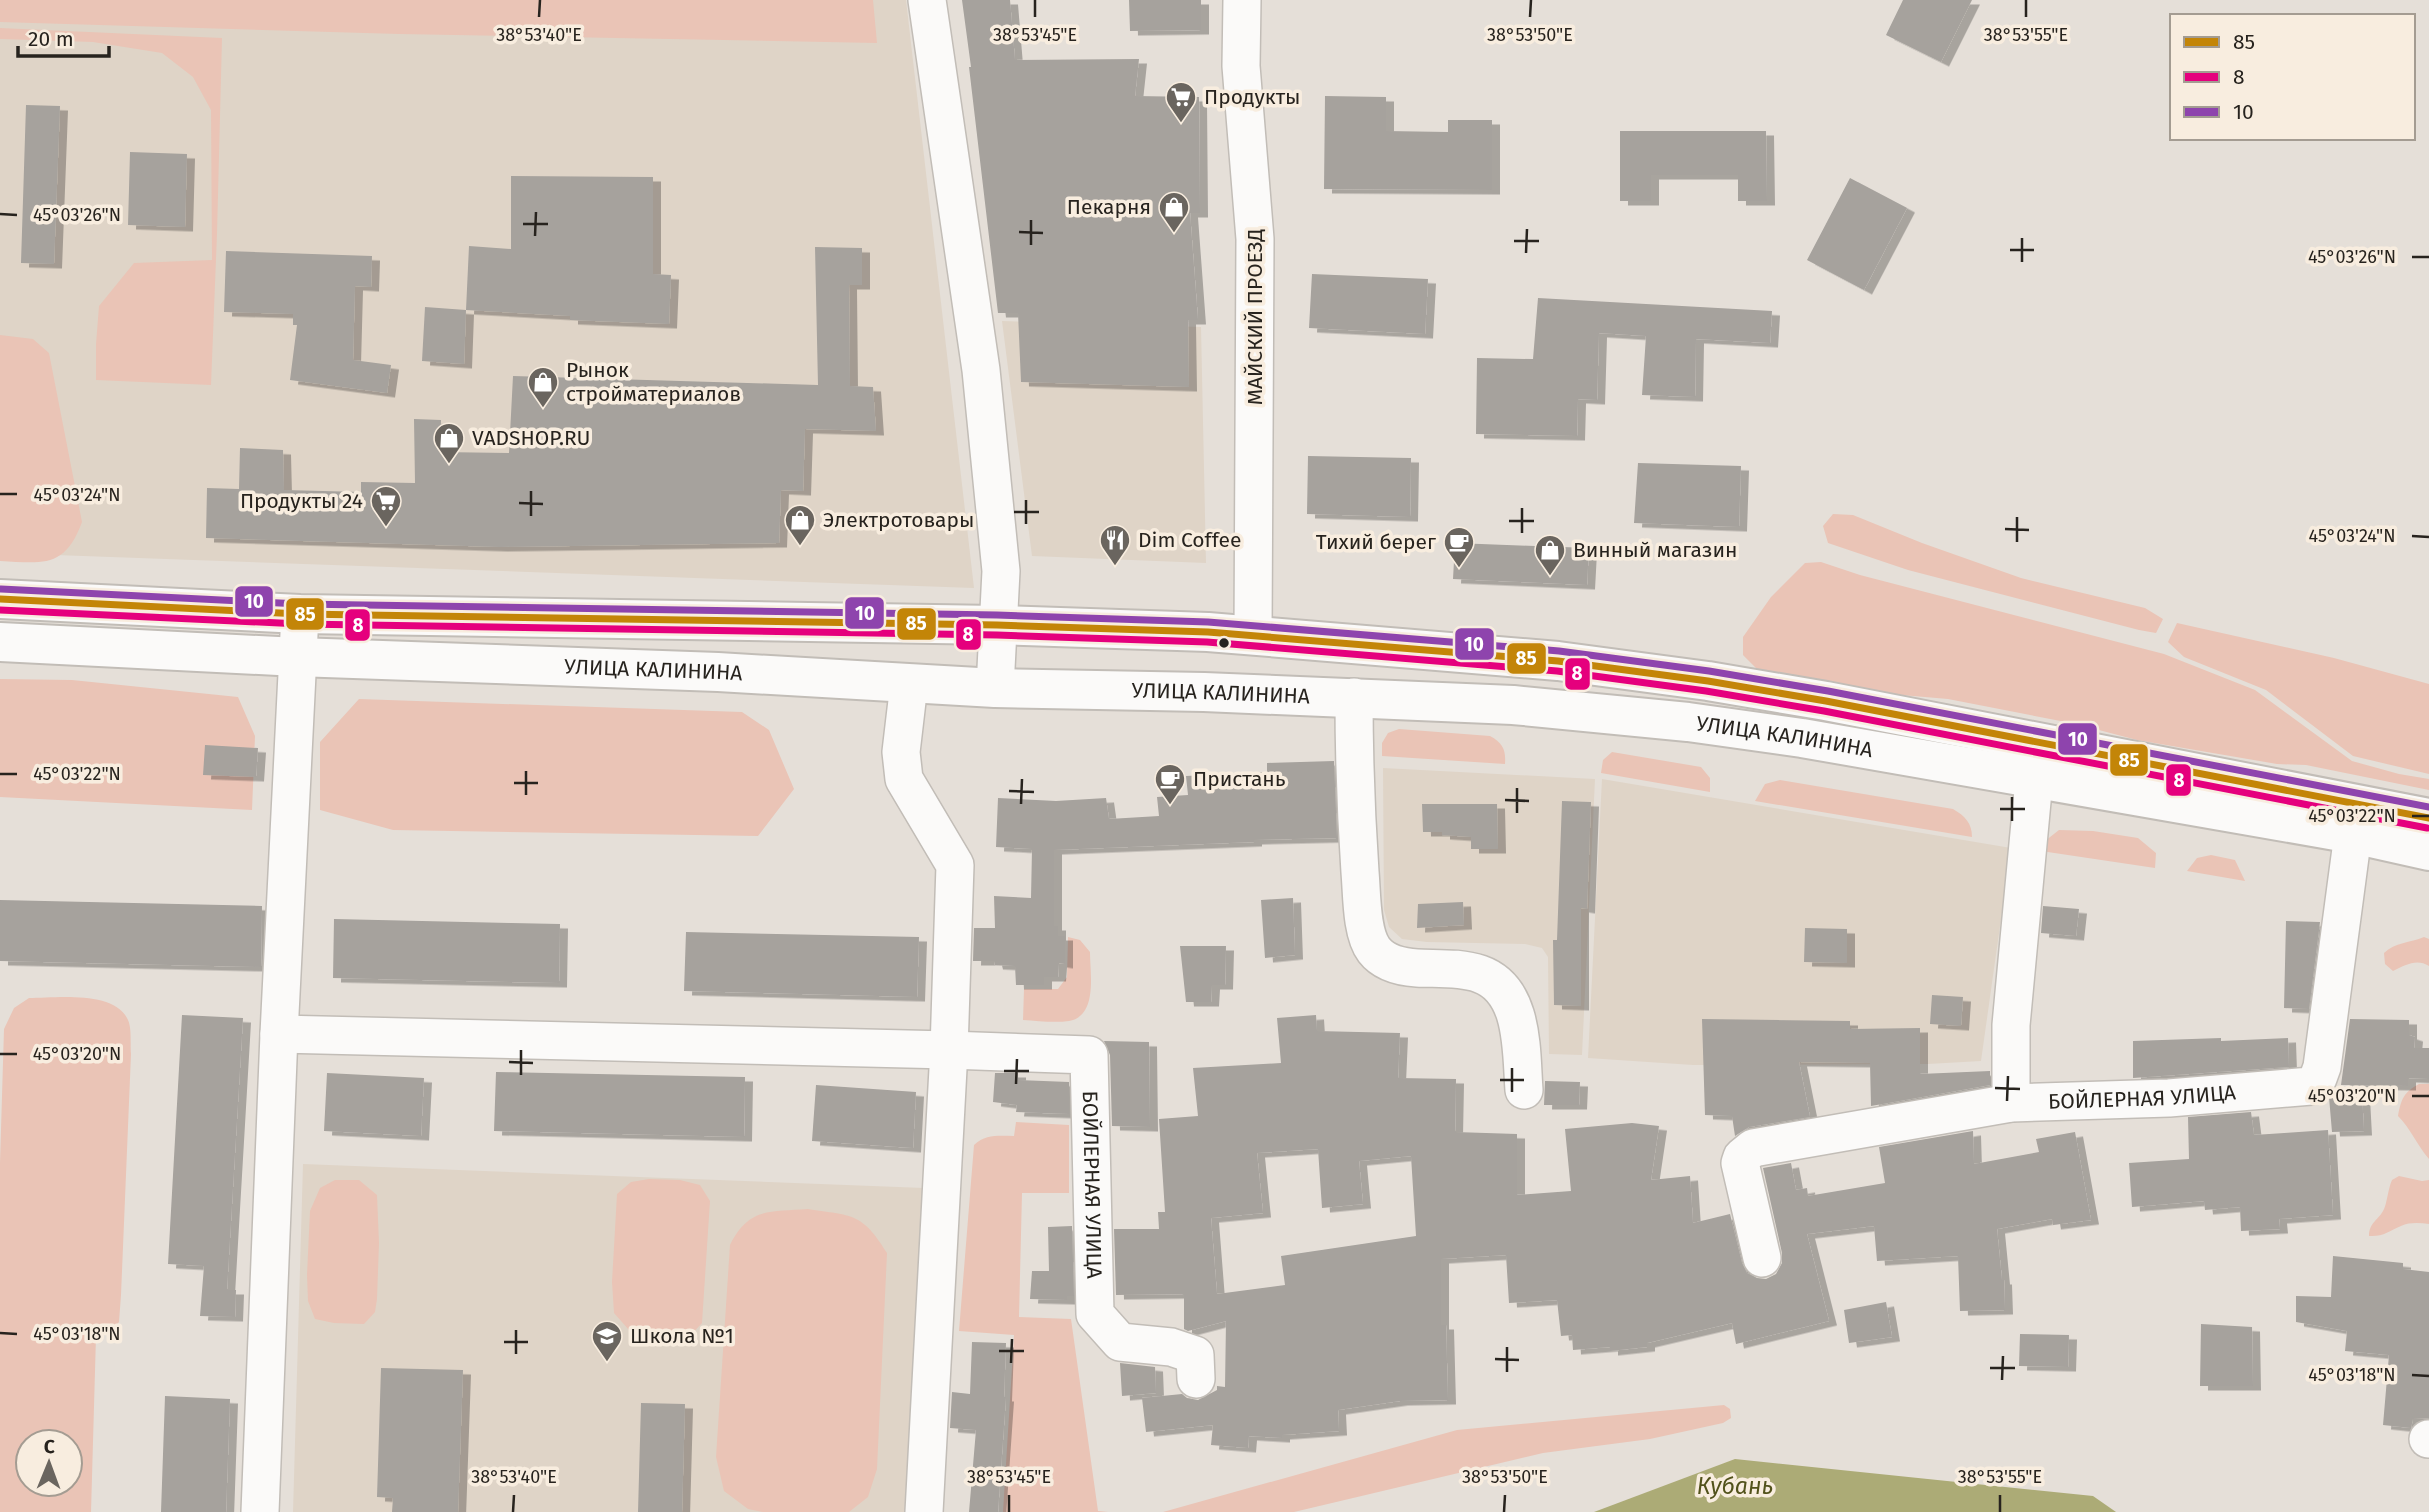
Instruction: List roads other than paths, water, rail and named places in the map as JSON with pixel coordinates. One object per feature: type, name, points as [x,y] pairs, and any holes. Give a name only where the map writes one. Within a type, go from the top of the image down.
[{"type":"highway","name":"УЛИЦА КАЛИНИНА","points":[[0,599],[300,614],[997,625],[1253,635],[1558,661],[1721,683],[2039,741],[2429,818]]},
{"type":"highway","name":"УЛИЦА КАЛИНИНА","points":[[0,642],[297,657],[718,672],[995,688],[1159,690],[1513,705],[1688,722],[1801,738],[2353,834],[2429,851]]},
{"type":"highway","points":[[1421,701],[1442,693],[1451,684],[1453,674],[1450,662],[1435,650]]},
{"type":"street","points":[[927,0],[981,370],[1000,571],[995,688]]},
{"type":"street","name":"МАЙСКИЙ ПРОЕЗД","points":[[1242,0],[1241,66],[1255,239],[1253,635]]},
{"type":"street","points":[[260,1512],[279,1034],[300,614]]},
{"type":"street","points":[[909,684],[901,752],[904,779],[955,864],[949,1050],[924,1512]]},
{"type":"street","points":[[1354,697],[1355,801],[1363,906],[1369,942],[1376,953],[1387,962],[1410,968],[1462,970],[1493,980],[1511,1002],[1517,1020],[1524,1090]]},
{"type":"street","points":[[2011,1102],[2011,1026],[2034,780]]},
{"type":"street","name":"БОЙЛЕРНАЯ УЛИЦА","points":[[1762,1258],[1740,1163],[1742,1157],[1753,1148],[2011,1102],[2169,1098],[2311,1086],[2322,1067],[2353,834]]},
{"type":"street","points":[[279,1034],[949,1050]]},
{"type":"street","name":"БОЙЛЕРНАЯ УЛИЦА","points":[[949,1050],[1089,1055],[1095,1314],[1120,1342],[1171,1347],[1195,1355],[1196,1379]]},
{"type":"water","name":"Кубань","points":[[1735,1459],[2093,1496],[2116,1512],[1594,1512]]},
{"type":"place","name":"Продукты","points":[[1181,124]]},
{"type":"place","name":"Пекарня","points":[[1174,234]]},
{"type":"place","name":"Рынок стройматериалов","points":[[543,409]]},
{"type":"place","name":"VADSHOP.RU","points":[[449,465]]},
{"type":"place","name":"Продукты 24","points":[[386,528]]},
{"type":"place","name":"Электротовары","points":[[800,547]]},
{"type":"place","name":"Dim Coffee","points":[[1115,567]]},
{"type":"place","name":"Тихий берег","points":[[1459,569]]},
{"type":"place","name":"Винный магазин","points":[[1550,577]]},
{"type":"place","name":"Пристань","points":[[1170,806]]},
{"type":"place","name":"Школа №1","points":[[607,1363]]}]
